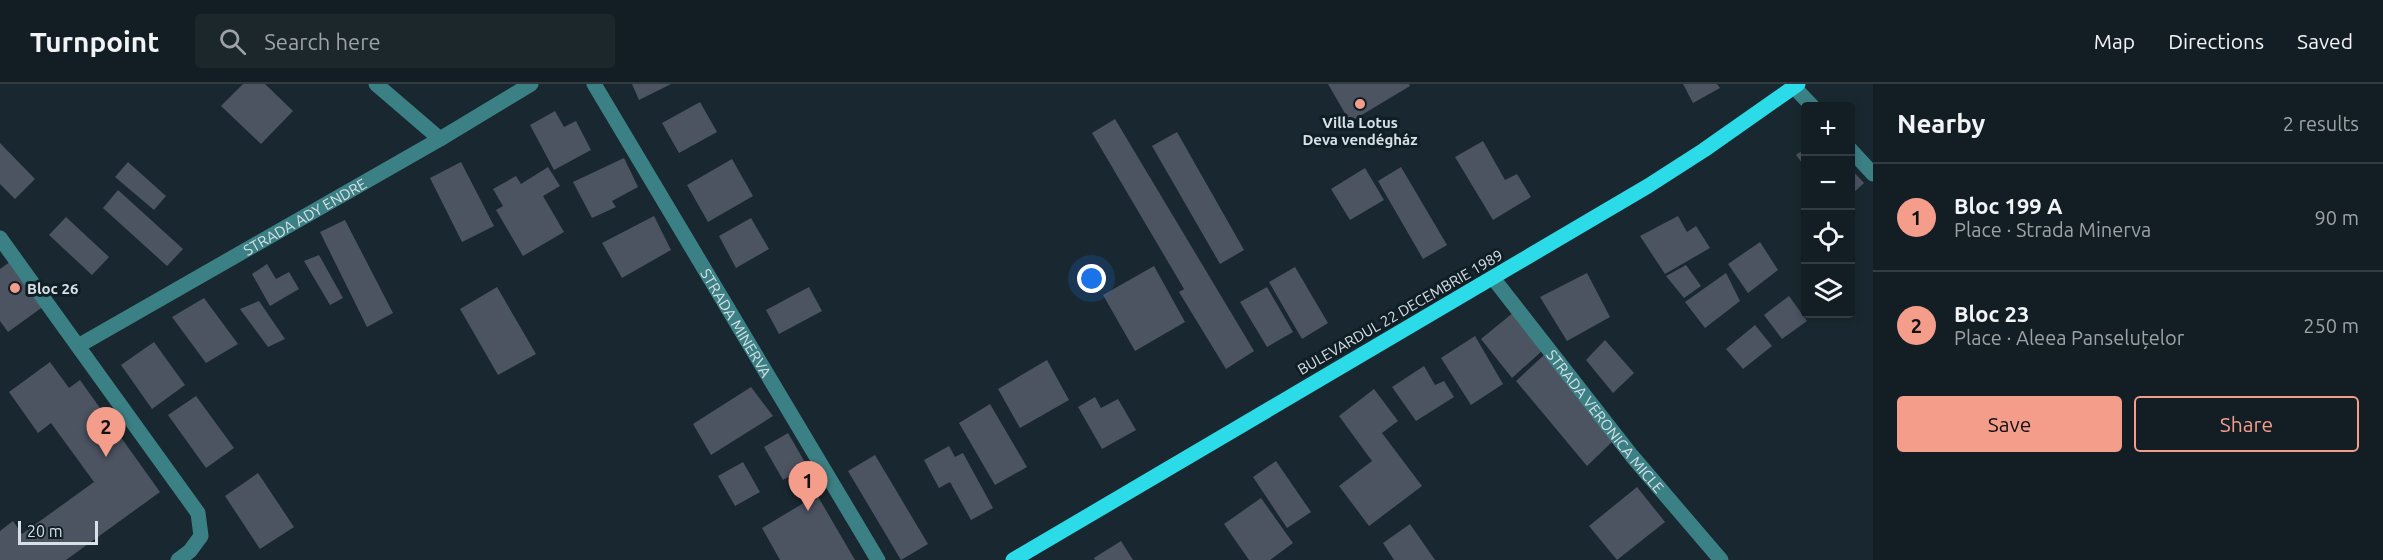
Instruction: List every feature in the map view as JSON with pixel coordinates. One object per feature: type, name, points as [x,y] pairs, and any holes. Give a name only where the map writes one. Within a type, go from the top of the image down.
[{"type":"main road","name":"BULEVARDUL 22 DECEMBRIE 1989","points":[[1013,560],[1648,186],[1796,85]]},
{"type":"street","points":[[376,84],[440,139]]},
{"type":"street","points":[[500,84],[512,95]]},
{"type":"street","name":"STRADA ADY ENDRE","points":[[78,346],[440,139],[531,84]]},
{"type":"street","name":"STRADA MINERVA","points":[[594,84],[878,560]]},
{"type":"street","points":[[1796,85],[1809,102]]},
{"type":"street","points":[[1855,154],[1873,174]]},
{"type":"street","points":[[0,238],[198,513],[201,536],[190,551],[178,560]]},
{"type":"street","name":"STRADA VERONICA MICLE","points":[[1493,278],[1632,456],[1721,560]]},
{"type":"building","points":[[243,84],[265,84],[293,111],[261,144],[221,106]]},
{"type":"building","points":[[632,84],[671,84],[639,100]]},
{"type":"building","name":"Villa Lotus Deva vendégház","points":[[1328,84],[1409,84],[1410,86],[1350,122]]},
{"type":"building","points":[[1683,84],[1717,84],[1720,88],[1693,103]]},
{"type":"building","points":[[700,102],[717,132],[679,153],[662,123]]},
{"type":"building","points":[[555,111],[564,127],[576,121],[591,150],[554,170],[530,125]]},
{"type":"building","points":[[1115,119],[1254,351],[1226,369],[1179,292],[1184,289],[1092,133]]},
{"type":"building","points":[[1177,132],[1244,250],[1220,264],[1152,146]]},
{"type":"building","points":[[1483,141],[1505,180],[1517,174],[1531,197],[1493,220],[1455,157]]},
{"type":"building","points":[[0,143],[35,179],[15,199],[0,184]]},
{"type":"building","points":[[1801,152],[1801,162],[1796,155]]},
{"type":"building","points":[[624,158],[638,187],[612,201],[616,207],[592,218],[573,182]]},
{"type":"building","points":[[732,159],[753,196],[708,222],[687,185]]},
{"type":"building","points":[[128,162],[166,196],[154,210],[115,177]]},
{"type":"building","points":[[461,162],[494,226],[462,242],[430,178]]},
{"type":"building","points":[[548,167],[560,186],[543,196],[564,232],[523,256],[496,210],[503,206],[493,189],[516,176],[521,184]]},
{"type":"building","points":[[1401,167],[1447,245],[1423,259],[1378,181]]},
{"type":"building","points":[[1365,168],[1384,200],[1350,220],[1331,189]]},
{"type":"building","points":[[1855,173],[1864,183],[1855,191]]},
{"type":"building","points":[[118,190],[183,249],[167,266],[103,208]]},
{"type":"building","points":[[654,216],[671,250],[622,278],[602,243]]},
{"type":"building","points":[[1678,216],[1687,232],[1696,226],[1710,248],[1665,274],[1640,236]]},
{"type":"building","points":[[66,217],[109,257],[92,275],[49,235]]},
{"type":"building","points":[[751,218],[769,249],[736,268],[719,236]]},
{"type":"building","points":[[345,220],[393,313],[367,327],[320,232]]},
{"type":"building","points":[[1760,242],[1778,270],[1748,293],[1728,264]]},
{"type":"building","points":[[319,255],[343,298],[330,305],[304,261]]},
{"type":"building","name":"Bloc 26","points":[[11,261],[44,306],[8,332],[0,321],[0,269]]},
{"type":"building","points":[[267,264],[276,279],[289,272],[299,289],[270,306],[252,274]]},
{"type":"building","points":[[1686,265],[1701,286],[1684,298],[1666,276]]},
{"type":"building","points":[[1154,266],[1185,322],[1135,351],[1103,295]]},
{"type":"building","points":[[1295,267],[1328,323],[1302,339],[1269,282]]},
{"type":"building","points":[[1587,273],[1610,317],[1567,341],[1540,297]]},
{"type":"building","points":[[1726,273],[1740,301],[1705,328],[1685,302]]},
{"type":"building","points":[[497,287],[536,354],[498,375],[460,309]]},
{"type":"building","points":[[809,287],[822,311],[779,334],[766,310]]},
{"type":"building","points":[[1267,287],[1293,332],[1267,347],[1240,302]]},
{"type":"building","points":[[1789,296],[1801,313],[1801,318],[1807,321],[1782,339],[1764,315]]},
{"type":"building","points":[[204,298],[238,344],[206,363],[172,317]]},
{"type":"building","points":[[259,301],[285,339],[268,347],[240,309]]},
{"type":"building","points":[[1514,312],[1543,350],[1512,378],[1481,339]]},
{"type":"building","points":[[1755,325],[1772,346],[1743,369],[1726,349]]},
{"type":"building","points":[[1475,336],[1503,384],[1471,405],[1441,358]]},
{"type":"building","points":[[1605,340],[1634,373],[1613,393],[1586,360]]},
{"type":"building","points":[[154,342],[185,385],[152,409],[121,365]]},
{"type":"building","points":[[1544,355],[1613,441],[1587,466],[1516,381]]},
{"type":"building","points":[[1047,360],[1069,400],[1020,428],[998,389]]},
{"type":"building","points":[[50,362],[69,388],[80,380],[160,492],[66,560],[0,560],[0,531],[13,521],[22,534],[94,482],[51,423],[38,433],[9,392]]},
{"type":"building","points":[[1424,366],[1435,385],[1444,381],[1454,397],[1416,421],[1392,387]]},
{"type":"building","points":[[751,387],[773,416],[711,455],[693,424]]},
{"type":"building","points":[[1374,389],[1398,421],[1382,433],[1422,486],[1369,526],[1339,486],[1372,461],[1339,416]]},
{"type":"building","points":[[196,396],[234,448],[206,468],[168,415]]},
{"type":"building","points":[[1095,397],[1101,408],[1118,399],[1136,430],[1102,449],[1078,407]]},
{"type":"building","points":[[990,404],[1027,467],[995,485],[959,423]]},
{"type":"building","points":[[788,433],[807,466],[783,480],[764,447]]},
{"type":"building","points":[[949,446],[955,457],[963,453],[993,508],[971,520],[950,482],[939,488],[924,460]]},
{"type":"building","points":[[875,455],[928,544],[901,560],[848,471]]},
{"type":"building","points":[[1276,461],[1311,512],[1287,528],[1253,477]]},
{"type":"building","points":[[743,462],[760,492],[735,506],[718,476]]},
{"type":"building","points":[[258,473],[294,527],[260,549],[225,496]]},
{"type":"building","points":[[1637,487],[1665,522],[1617,560],[1589,526]]},
{"type":"building","points":[[817,495],[855,560],[780,560],[762,528]]},
{"type":"building","points":[[1261,498],[1293,543],[1270,560],[1249,560],[1224,524]]},
{"type":"building","points":[[1410,524],[1435,560],[1394,560],[1383,543]]},
{"type":"building","points":[[1121,541],[1133,560],[1095,560],[1094,558]]},
{"type":"place","name":"Villa Lotus Deva vendégház","points":[[1360,104]]},
{"type":"place","name":"Bloc 26","points":[[15,288]]},
{"type":"place","name":"Bloc 23","points":[[106,457]]},
{"type":"place","name":"Bloc 199 A","points":[[808,511]]}]
